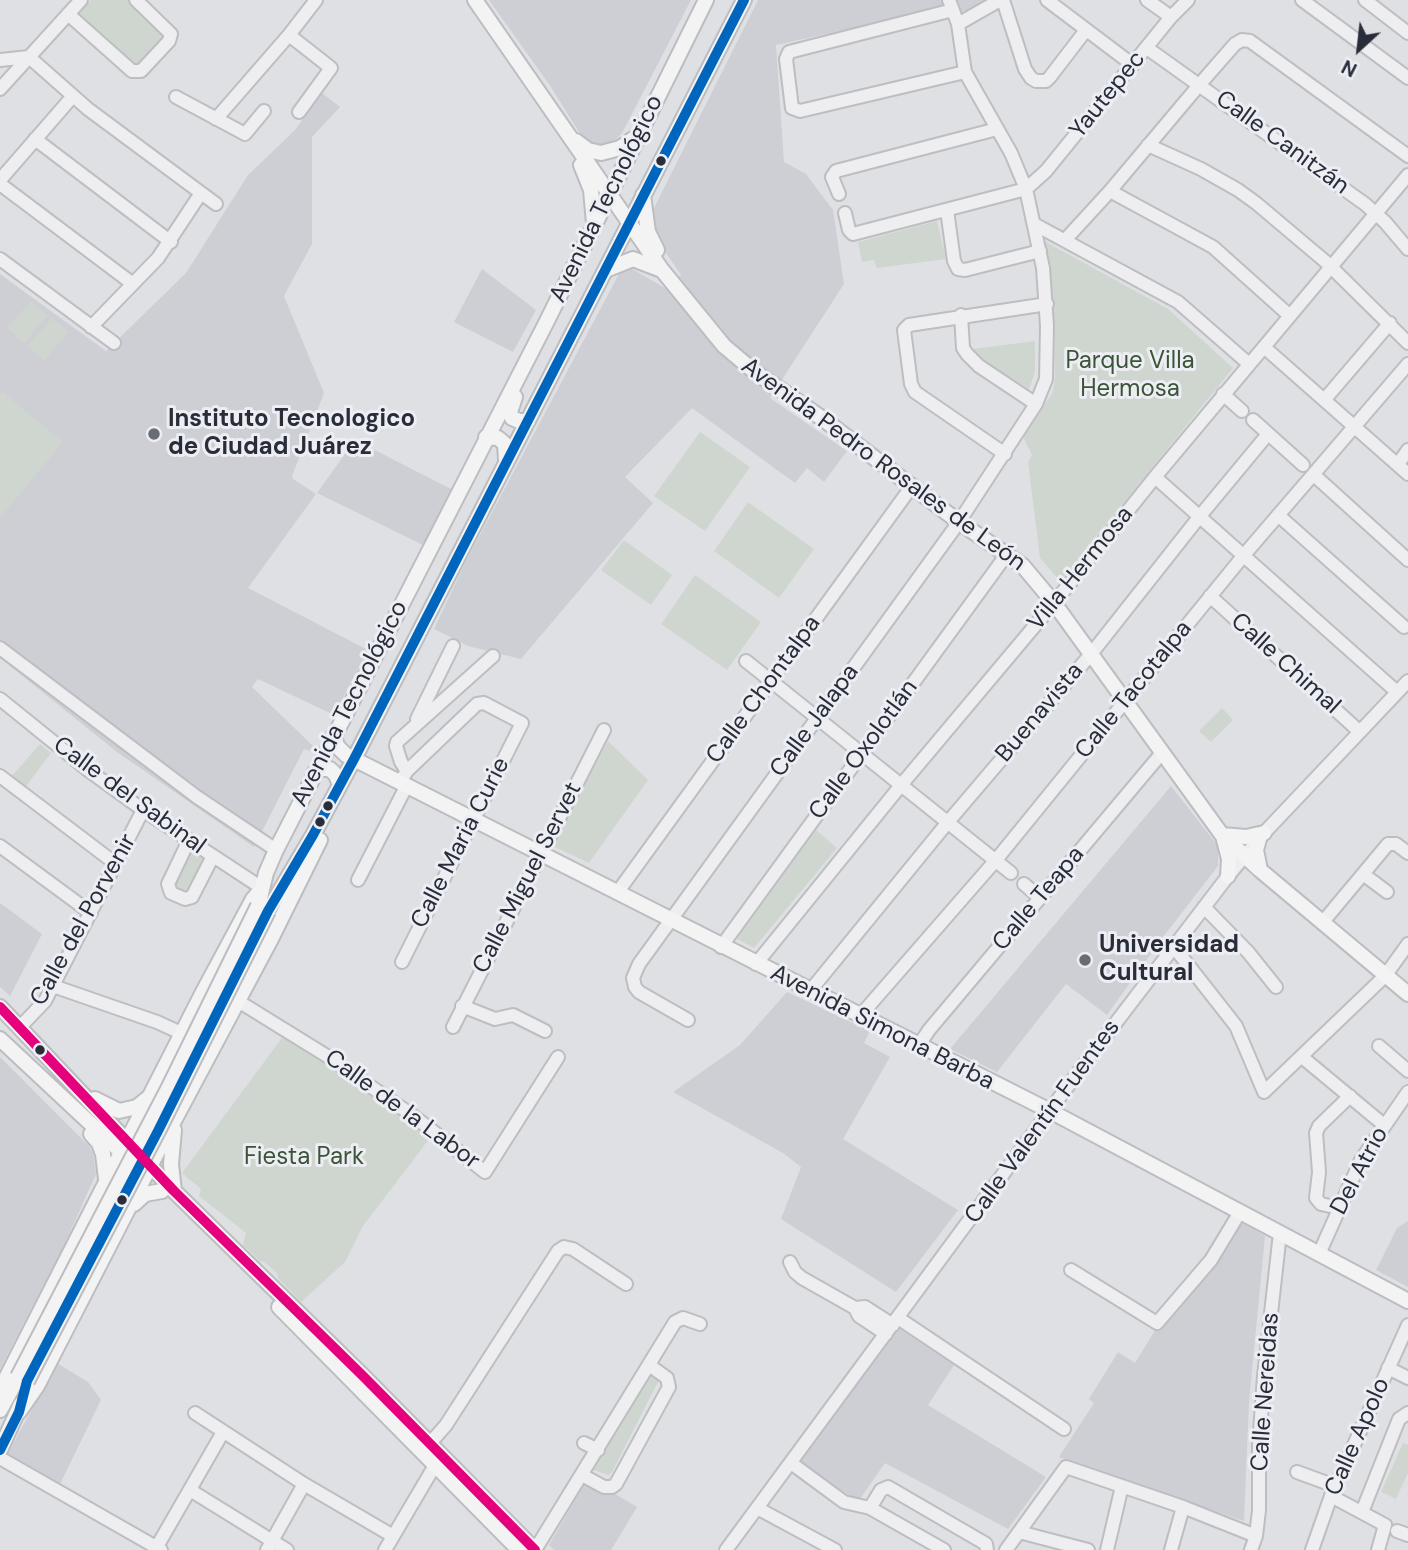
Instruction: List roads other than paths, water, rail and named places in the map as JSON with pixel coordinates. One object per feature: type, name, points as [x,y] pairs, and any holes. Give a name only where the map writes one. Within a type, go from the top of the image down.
[{"type":"main road","name":"Avenida Pedro Rosales de León","points":[[475,0],[662,270],[733,355],[1031,574],[1222,835],[1244,857],[1408,994]]},
{"type":"main road","name":"Avenida Tecnológico","points":[[263,909],[262,888],[276,850],[556,303],[706,0]]},
{"type":"main road","name":"Avenida Tecnológico","points":[[0,1410],[23,1379],[162,1101],[263,909],[354,759],[744,0]]},
{"type":"main road","points":[[565,132],[588,150],[601,153],[620,148],[637,136]]},
{"type":"main road","points":[[565,132],[586,175],[592,195],[594,224]]},
{"type":"main road","points":[[606,270],[633,259],[642,260],[662,270],[663,260],[648,232],[643,195]]},
{"type":"main road","points":[[528,421],[512,418],[511,405],[550,330],[556,303]]},
{"type":"main road","points":[[486,437],[498,438],[505,444],[505,465]]},
{"type":"main road","points":[[19,1412],[37,1386],[347,786],[354,759],[339,748],[334,735]]},
{"type":"main road","name":"Avenida Simona Barba","points":[[354,759],[405,779],[540,854],[1049,1111],[1408,1301]]},
{"type":"main road","points":[[315,772],[330,769],[337,775],[340,785]]},
{"type":"main road","points":[[1228,876],[1227,847],[1222,835],[1262,836],[1256,850],[1260,870]]},
{"type":"main road","points":[[0,1390],[181,1033],[253,899],[262,888]]},
{"type":"main road","points":[[0,1007],[127,1142],[145,1175]]},
{"type":"main road","points":[[0,1039],[82,1117],[127,1142],[135,1142],[140,1148],[159,1149]]},
{"type":"main road","points":[[85,1096],[119,1111],[137,1107],[149,1097]]},
{"type":"main road","points":[[82,1117],[86,1128],[99,1143],[106,1182]]},
{"type":"main road","points":[[168,1191],[176,1118]]},
{"type":"main road","points":[[113,1169],[128,1168],[145,1175],[168,1191],[426,1448],[519,1550]]},
{"type":"main road","points":[[130,1207],[145,1194],[168,1191]]},
{"type":"main road","name":"Avenida Tecnológico","points":[[0,1450],[19,1412],[23,1379]]},
{"type":"main road","points":[[440,1463],[535,1550]]},
{"type":"street","points":[[0,89],[80,0]]},
{"type":"street","points":[[68,14],[132,71],[141,71],[171,36],[170,31],[136,0]]},
{"type":"street","points":[[216,119],[317,0]]},
{"type":"street","points":[[958,24],[1001,0],[1025,69],[1036,81],[1046,81],[1051,77],[1086,30]]},
{"type":"street","points":[[1047,0],[1133,65]]},
{"type":"street","points":[[1147,0],[1171,17]]},
{"type":"street","name":"Yautepec","points":[[1027,189],[1046,171],[1171,17],[1188,0]]},
{"type":"street","points":[[1301,0],[1408,78]]},
{"type":"street","points":[[1365,0],[1408,33]]},
{"type":"street","points":[[951,5],[958,24],[965,72],[796,111],[793,108],[786,59],[789,52],[951,5]]},
{"type":"street","points":[[289,35],[330,65],[327,75],[299,112]]},
{"type":"street","points":[[1066,239],[1235,44],[1246,39],[1408,156]]},
{"type":"street","name":"Calle Canitzán","points":[[1147,48],[1377,214],[1408,249]]},
{"type":"street","points":[[0,60],[29,57],[72,96],[216,204]]},
{"type":"street","name":"Calle Jalapa","points":[[688,1020],[643,996],[633,983],[639,964],[959,522],[1036,404],[1046,379],[1047,304],[1040,251],[1027,189],[1011,153],[965,72]]},
{"type":"street","points":[[72,96],[0,182],[133,284]]},
{"type":"street","points":[[176,97],[245,134],[264,111]]},
{"type":"street","points":[[839,194],[832,177],[836,172],[997,129]]},
{"type":"street","points":[[35,139],[171,242]]},
{"type":"street","points":[[1148,145],[1201,169],[1238,190],[1331,268],[1408,342]]},
{"type":"street","name":"Villa Hermosa","points":[[755,964],[1223,394],[1408,175]]},
{"type":"street","points":[[845,214],[849,230],[853,234],[1027,189]]},
{"type":"street","points":[[1110,191],[1213,247],[1290,316]]},
{"type":"street","points":[[91,327],[171,242],[201,193]]},
{"type":"street","points":[[947,210],[954,261],[958,269],[965,270],[1040,251]]},
{"type":"street","points":[[1034,223],[1178,302],[1249,364]]},
{"type":"street","points":[[0,259],[114,343]]},
{"type":"street","points":[[1005,454],[915,393],[911,384],[903,334],[909,325],[1047,304]]},
{"type":"street","points":[[961,315],[963,348],[967,354],[979,366],[1036,404]]},
{"type":"street","points":[[1325,399],[1390,323]]},
{"type":"street","points":[[1264,347],[1408,474]]},
{"type":"street","name":"Calle Tacotalpa","points":[[860,1016],[996,860],[1244,555],[1408,364]]},
{"type":"street","points":[[1223,394],[1242,411]]},
{"type":"street","points":[[1253,420],[1303,465]]},
{"type":"street","name":"Buenavista","points":[[810,991],[948,822],[1091,654],[1268,434]]},
{"type":"street","points":[[1398,464],[1408,450]]},
{"type":"street","points":[[1314,475],[1408,560]]},
{"type":"street","points":[[1155,477],[1244,555],[1404,686]]},
{"type":"street","name":"Calle Chontalpa","points":[[617,893],[912,486]]},
{"type":"street","points":[[1278,515],[1404,627]]},
{"type":"street","name":"Calle Oxolotlán","points":[[721,947],[1007,554]]},
{"type":"street","name":"Calle Chimal","points":[[1210,596],[1360,732]]},
{"type":"street","points":[[414,726],[453,646]]},
{"type":"street","points":[[0,648],[197,797],[276,850]]},
{"type":"street","points":[[358,880],[405,779],[396,746],[414,726],[493,656]]},
{"type":"street","points":[[746,661],[1011,873]]},
{"type":"street","name":"Calle Valentín Fuentes","points":[[726,1550],[1049,1111],[1228,876],[1262,836],[1404,686]]},
{"type":"street","name":"Calle Maria Curie","points":[[401,962],[522,723],[484,703],[477,704],[405,779]]},
{"type":"street","name":"Calle del Sabinal","points":[[2,705],[143,810],[262,888]]},
{"type":"street","name":"Calle Miguel Servet","points":[[453,1027],[604,730]]},
{"type":"street","name":"Calle Teapa","points":[[919,1045],[1161,754]]},
{"type":"street","points":[[0,776],[116,864]]},
{"type":"street","name":"Calle del Porvenir","points":[[20,1027],[45,1001],[143,810]]},
{"type":"street","points":[[189,840],[168,884],[171,892],[190,899],[213,856]]},
{"type":"street","points":[[1322,923],[1390,843],[1408,853]]},
{"type":"street","points":[[0,846],[91,913]]},
{"type":"street","points":[[1363,874],[1387,892]]},
{"type":"street","points":[[1024,884],[1040,898]]},
{"type":"street","points":[[1204,907],[1248,952],[1276,987]]},
{"type":"street","points":[[1174,947],[1236,1026],[1264,1092],[1385,976],[1408,944]]},
{"type":"street","points":[[53,986],[181,1033]]},
{"type":"street","name":"Calle de la Labor","points":[[238,1001],[327,1056],[416,1118],[485,1172],[558,1057]]},
{"type":"street","points":[[463,1006],[495,1019],[513,1016],[545,1031]]},
{"type":"street","points":[[1379,1046],[1408,1071]]},
{"type":"street","points":[[1302,1056],[1384,1125]]},
{"type":"street","name":"Del Atrio","points":[[1319,1254],[1361,1160],[1408,1092]]},
{"type":"street","points":[[1339,1208],[1317,1202],[1319,1172],[1316,1133],[1319,1126],[1350,1096]]},
{"type":"street","points":[[1071,1269],[1157,1323],[1211,1260],[1240,1212]]},
{"type":"street","name":"Calle Nereidas","points":[[1251,1550],[1256,1536],[1263,1389],[1280,1233]]},
{"type":"street","points":[[426,1448],[446,1425],[558,1251],[564,1247],[573,1249],[626,1284]]},
{"type":"street","points":[[790,1262],[794,1272],[855,1308],[859,1316],[892,1326],[1064,1429]]},
{"type":"street","points":[[535,1550],[677,1320],[686,1318],[700,1324]]},
{"type":"street","name":"Calle Apolo","points":[[1312,1550],[1333,1491],[1408,1325]]},
{"type":"street","points":[[582,1475],[604,1487],[616,1484],[669,1387],[667,1378],[649,1365]]},
{"type":"street","points":[[1388,1368],[1408,1378]]},
{"type":"street","points":[[195,1413],[304,1484],[393,1536]]},
{"type":"street","points":[[1362,1512],[1399,1419],[1408,1413]]},
{"type":"street","points":[[0,1458],[157,1549],[223,1432]]},
{"type":"street","points":[[584,1443],[598,1450]]},
{"type":"street","points":[[385,1550],[440,1463]]},
{"type":"street","points":[[791,1463],[844,1502],[870,1508],[944,1550]]},
{"type":"street","points":[[1006,1550],[1066,1467],[1183,1507],[1256,1536]]},
{"type":"street","points":[[1297,1472],[1397,1531],[1378,1550]]},
{"type":"street","points":[[270,1545],[304,1484]]},
{"type":"street","points":[[1107,1550],[1122,1486]]},
{"type":"street","points":[[870,1508],[881,1490],[888,1487],[986,1544],[987,1550]]},
{"type":"street","points":[[190,1490],[270,1545],[287,1550]]},
{"type":"street","points":[[1171,1550],[1183,1507]]},
{"type":"street","points":[[757,1508],[835,1550]]},
{"type":"street","points":[[1019,1532],[1088,1550]]},
{"type":"place","name":"Instituto Tecnologico de Ciudad Juárez","points":[[154,434]]},
{"type":"place","name":"Universidad Cultural","points":[[1085,960]]},
{"type":"park label","name":"Parque Villa Hermosa","points":[[1130,376]]},
{"type":"park label","name":"Fiesta Park","points":[[304,1158]]}]
